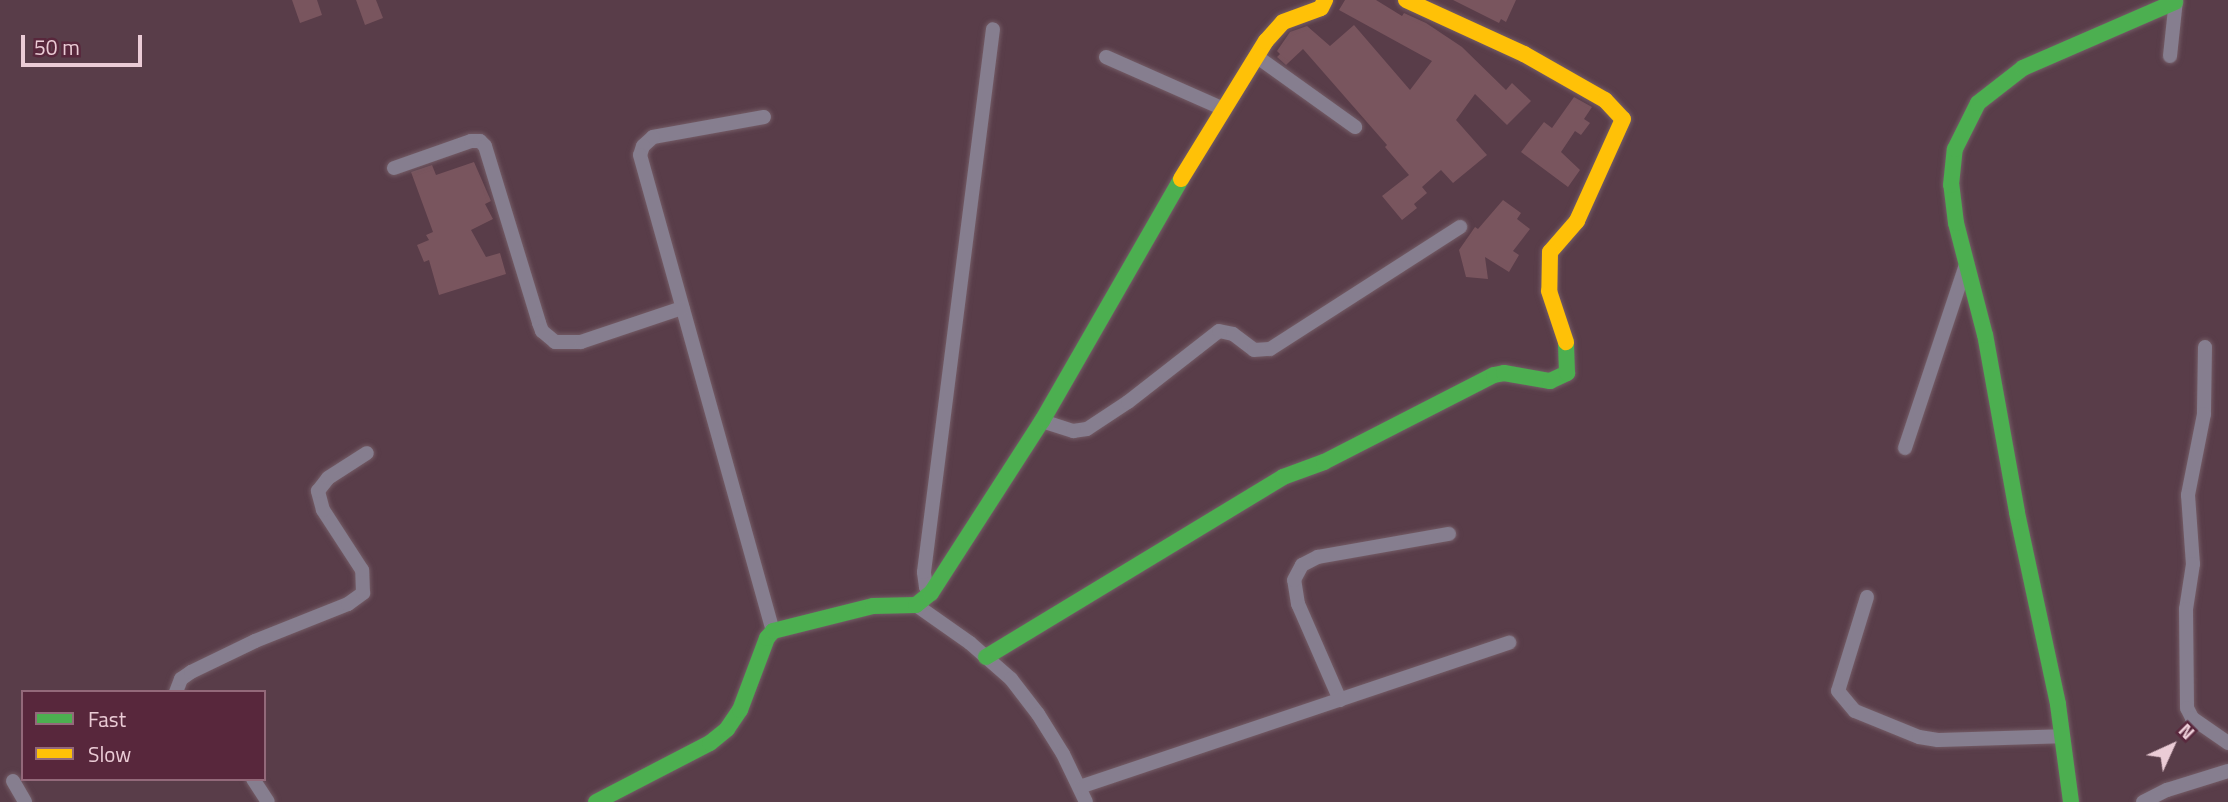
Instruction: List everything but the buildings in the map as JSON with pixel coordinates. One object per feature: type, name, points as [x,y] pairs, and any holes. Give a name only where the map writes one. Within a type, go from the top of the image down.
[{"type":"street","points":[[916,605],[931,593],[1042,421],[1256,56],[1283,22],[1321,8],[1325,0]]},
{"type":"street","points":[[985,657],[1283,477],[1324,463],[1494,375],[1504,373],[1550,381],[1567,373],[1569,350],[1549,291],[1550,252],[1577,221],[1623,119],[1605,100],[1524,54],[1406,0]]},
{"type":"street","points":[[2071,802],[2062,736],[1984,335],[1966,265],[1951,185],[1955,149],[1978,103],[2023,68],[2175,1],[2170,56]]},
{"type":"street","points":[[931,593],[926,587],[924,572],[992,29]]},
{"type":"street","points":[[1256,56],[1355,127]]},
{"type":"street","points":[[1106,57],[1224,109]]},
{"type":"street","points":[[764,117],[653,137],[643,146],[642,164],[773,631]]},
{"type":"street","points":[[394,168],[471,141],[480,141],[485,146],[539,323],[542,331],[555,342],[581,342],[682,308]]},
{"type":"street","points":[[1042,421],[1073,431],[1087,429],[1128,402],[1219,331],[1233,334],[1254,350],[1270,349],[1460,227]]},
{"type":"street","points":[[1905,448],[1966,265]]},
{"type":"street","points":[[2205,347],[2204,414],[2188,495],[2193,564],[2186,609],[2187,708],[2192,718],[2228,743]]},
{"type":"street","points":[[176,690],[177,685],[191,671],[255,641],[348,604],[363,593],[362,570],[323,510],[318,491],[328,478],[367,453]]},
{"type":"street","points":[[1340,700],[1298,604],[1294,580],[1302,565],[1318,557],[1449,534]]},
{"type":"street","points":[[1867,597],[1838,691],[1855,711],[1919,737],[1938,740],[2062,736]]},
{"type":"street","points":[[596,802],[710,743],[727,729],[740,710],[767,638],[773,631],[873,606],[905,603],[916,605],[1011,679],[1038,714],[1086,802]]},
{"type":"street","points":[[1080,787],[1509,643]]},
{"type":"street","points":[[2143,802],[2167,790],[2228,771]]},
{"type":"street","points":[[13,780],[25,802]]},
{"type":"street","points":[[254,781],[268,802]]},
{"type":"traffic: fast","points":[[2071,802],[2058,704],[2017,512],[1985,335],[1956,223],[1951,185],[1955,149],[1978,103],[2023,68],[2175,2]]},
{"type":"traffic: fast","points":[[596,802],[710,743],[727,729],[740,710],[767,638],[773,631],[873,606],[916,605],[931,593],[1042,421],[1181,179]]},
{"type":"traffic: fast","points":[[986,657],[1283,477],[1324,462],[1494,375],[1504,373],[1550,381],[1567,373],[1566,342]]},
{"type":"traffic: slow","points":[[1181,179],[1266,41],[1283,22],[1321,8],[1325,0]]},
{"type":"traffic: slow","points":[[1406,0],[1524,54],[1605,100],[1623,119],[1577,221],[1550,252],[1549,291],[1566,342]]}]
